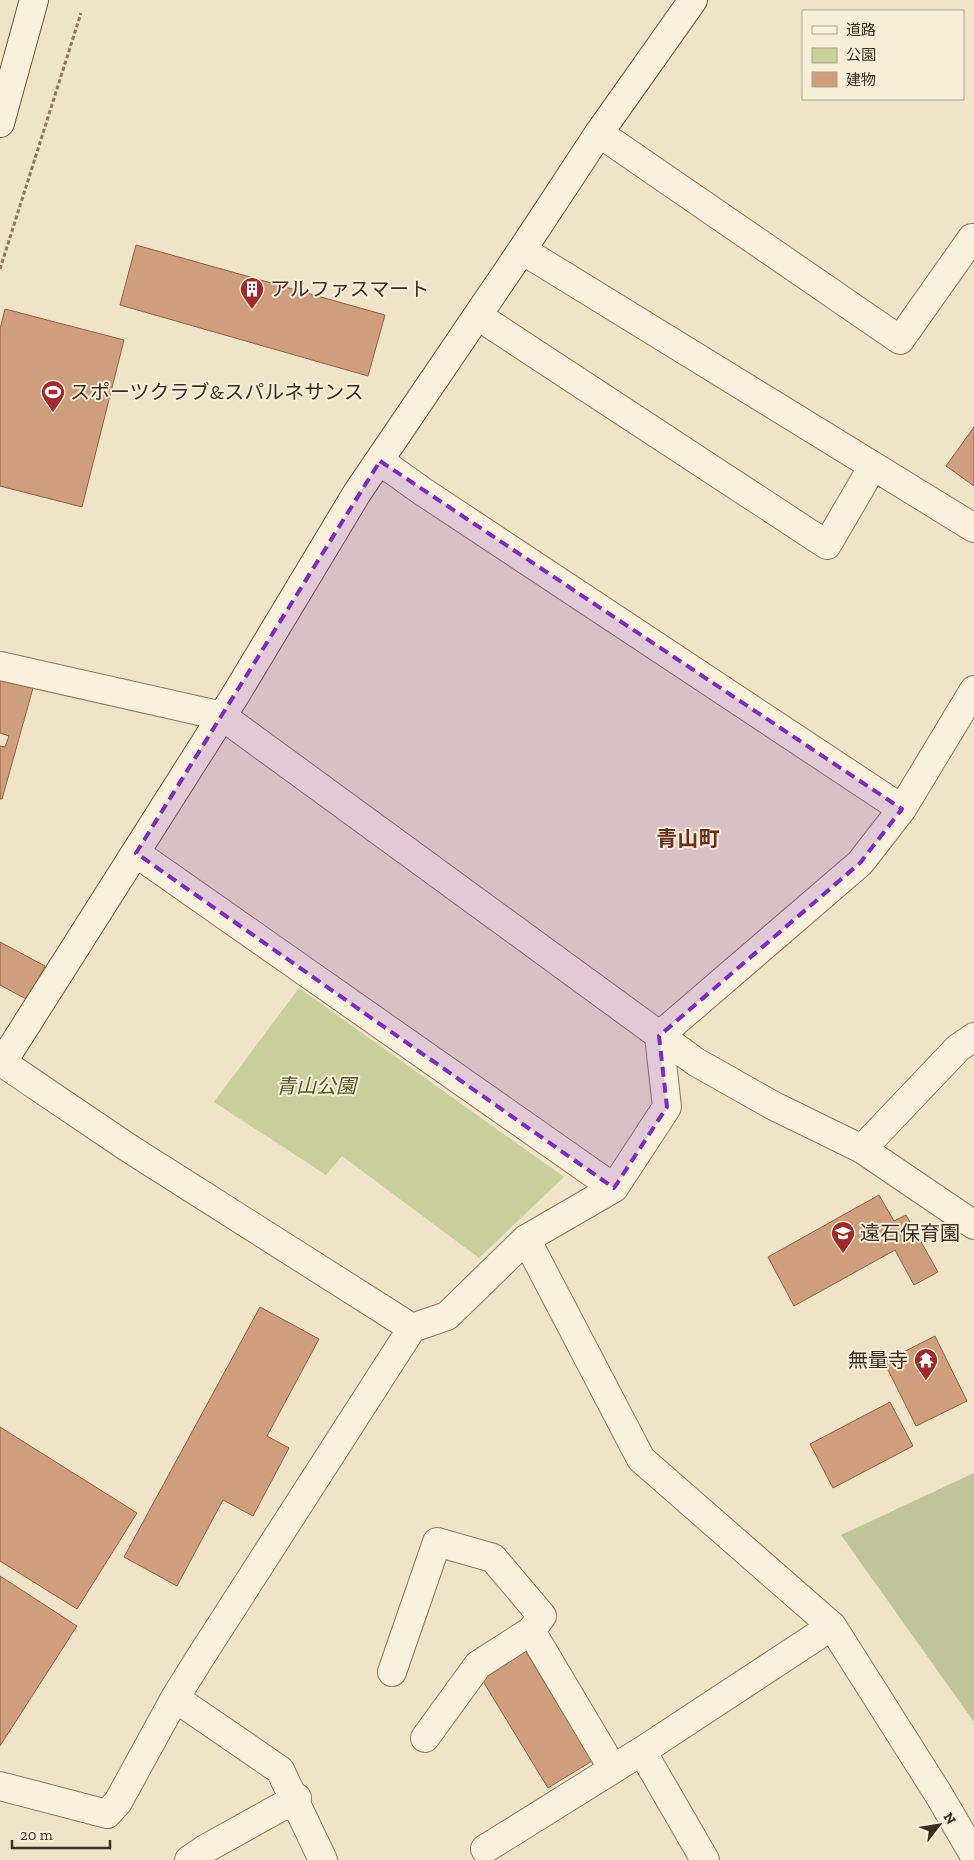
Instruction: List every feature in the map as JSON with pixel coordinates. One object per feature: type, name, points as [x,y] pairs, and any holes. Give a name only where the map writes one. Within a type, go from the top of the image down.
[{"type":"street","points":[[0,123],[34,0]]},
{"type":"street","points":[[412,1328],[127,1147],[1,1062],[222,716],[357,493],[478,316],[599,133],[693,0]]},
{"type":"street","points":[[599,133],[900,340],[972,238]]},
{"type":"street","points":[[522,250],[974,528]]},
{"type":"street","points":[[478,316],[827,545],[873,466]]},
{"type":"street","points":[[380,461],[422,491],[902,809]]},
{"type":"street","points":[[0,666],[222,716],[696,1062],[774,1106],[862,1149],[974,1225]]},
{"type":"street","points":[[659,1036],[860,863],[902,809],[974,690]]},
{"type":"street","points":[[136,853],[614,1188]]},
{"type":"street","points":[[0,1786],[107,1814],[118,1802],[175,1698],[412,1328],[447,1316],[526,1239],[614,1188],[668,1107],[659,1036]]},
{"type":"street","points":[[862,1149],[958,1048],[974,1037]]},
{"type":"street","points":[[526,1239],[641,1459],[832,1626],[939,1795],[974,1855]]},
{"type":"street","points":[[392,1672],[437,1542],[493,1558],[542,1616],[531,1631],[478,1665],[425,1738]]},
{"type":"street","points":[[485,1849],[614,1769],[832,1626]]},
{"type":"street","points":[[531,1631],[614,1769]]},
{"type":"street","points":[[175,1698],[280,1770],[323,1860]]},
{"type":"street","points":[[642,1751],[705,1860]]},
{"type":"street","points":[[189,1860],[205,1849],[295,1799]]},
{"type":"path","points":[[0,269],[81,13]]},
{"type":"highlighted area","points":[[380,461],[902,809],[860,863],[659,1036],[667,1107],[614,1188],[136,853]]},
{"type":"green space","name":"青山公園","points":[[299,988],[564,1177],[479,1258],[342,1156],[326,1175],[214,1102]]},
{"type":"green space","points":[[974,1473],[974,1722],[841,1535]]},
{"type":"building","name":"アルファスマート","points":[[136,245],[385,315],[368,376],[120,305]]},
{"type":"building","name":"スポーツクラブ&スパルネサンス","points":[[5,309],[124,340],[82,507],[0,486],[0,329]]},
{"type":"building","points":[[974,427],[974,486],[946,466]]},
{"type":"building","points":[[0,679],[33,688],[2,799],[0,799],[0,746],[5,747],[9,736],[0,733]]},
{"type":"building","points":[[0,942],[45,966],[28,1000],[0,985]]},
{"type":"building","points":[[879,1195],[894,1221],[906,1215],[938,1272],[914,1285],[895,1250],[794,1306],[768,1257]]},
{"type":"building","points":[[260,1307],[319,1339],[267,1436],[289,1448],[253,1516],[223,1500],[177,1586],[124,1557]]},
{"type":"building","name":"無量寺","points":[[935,1336],[967,1401],[916,1426],[884,1362]]},
{"type":"building","points":[[890,1402],[913,1446],[833,1488],[810,1444]]},
{"type":"building","points":[[0,1427],[137,1513],[77,1609],[0,1561]]},
{"type":"building","points":[[0,1576],[77,1626],[0,1746]]},
{"type":"building","points":[[525,1650],[592,1761],[548,1788],[481,1678]]},
{"type":"place","name":"アルファスマート","points":[[252,310]]},
{"type":"place","name":"スポーツクラブ&スパルネサンス","points":[[53,413]]},
{"type":"place","name":"遠石保育園","points":[[843,1254]]},
{"type":"place","name":"無量寺","points":[[926,1381]]},
{"type":"district","name":"青山町","points":[[688,839]]}]
